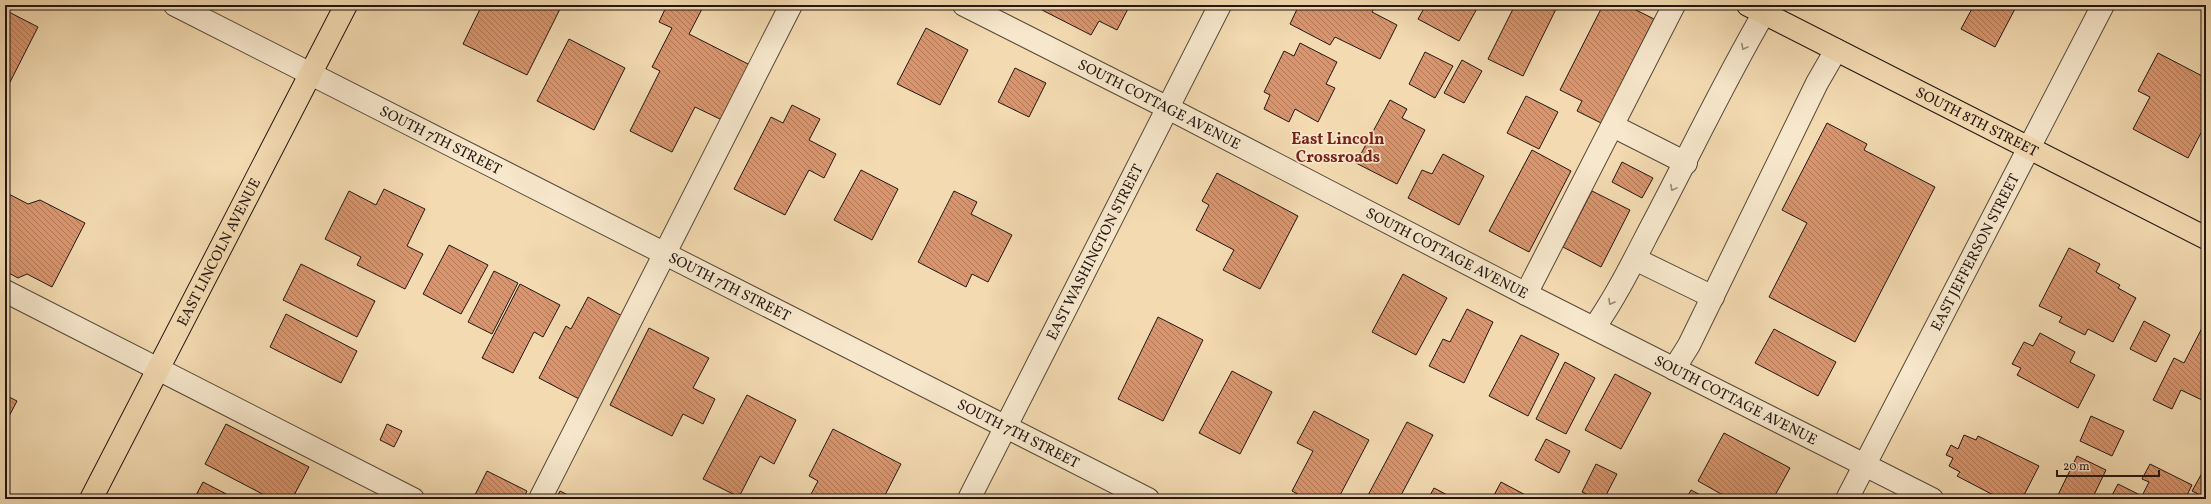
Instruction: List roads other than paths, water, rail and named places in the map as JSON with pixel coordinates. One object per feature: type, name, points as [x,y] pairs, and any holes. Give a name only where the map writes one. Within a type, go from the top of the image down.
[{"type":"main road","name":"EAST LINCOLN AVENUE","points":[[91,499],[346,5]]},
{"type":"main road","name":"SOUTH 8TH STREET","points":[[1756,9],[2206,238]]},
{"type":"street","name":"SOUTH 7TH STREET","points":[[175,5],[1148,499]]},
{"type":"street","points":[[540,499],[790,5]]},
{"type":"street","name":"SOUTH COTTAGE AVENUE","points":[[964,5],[1168,108],[1526,294],[1932,499]]},
{"type":"street","name":"EAST WASHINGTON STREET","points":[[969,499],[1220,5]]},
{"type":"street","points":[[1526,294],[1674,5]]},
{"type":"street","name":"EAST JEFFERSON STREET","points":[[1847,499],[2103,5]]},
{"type":"street","points":[[1594,328],[1610,305],[1686,163],[1745,45],[1756,9]]},
{"type":"street","points":[[1674,368],[1689,345],[1818,83],[1836,50]]},
{"type":"street","points":[[1613,126],[1686,163]]},
{"type":"street","points":[[1635,259],[1713,297]]},
{"type":"street","points":[[5,291],[413,499]]},
{"type":"district","name":"East Lincoln Crossroads","points":[[1338,147]]}]
